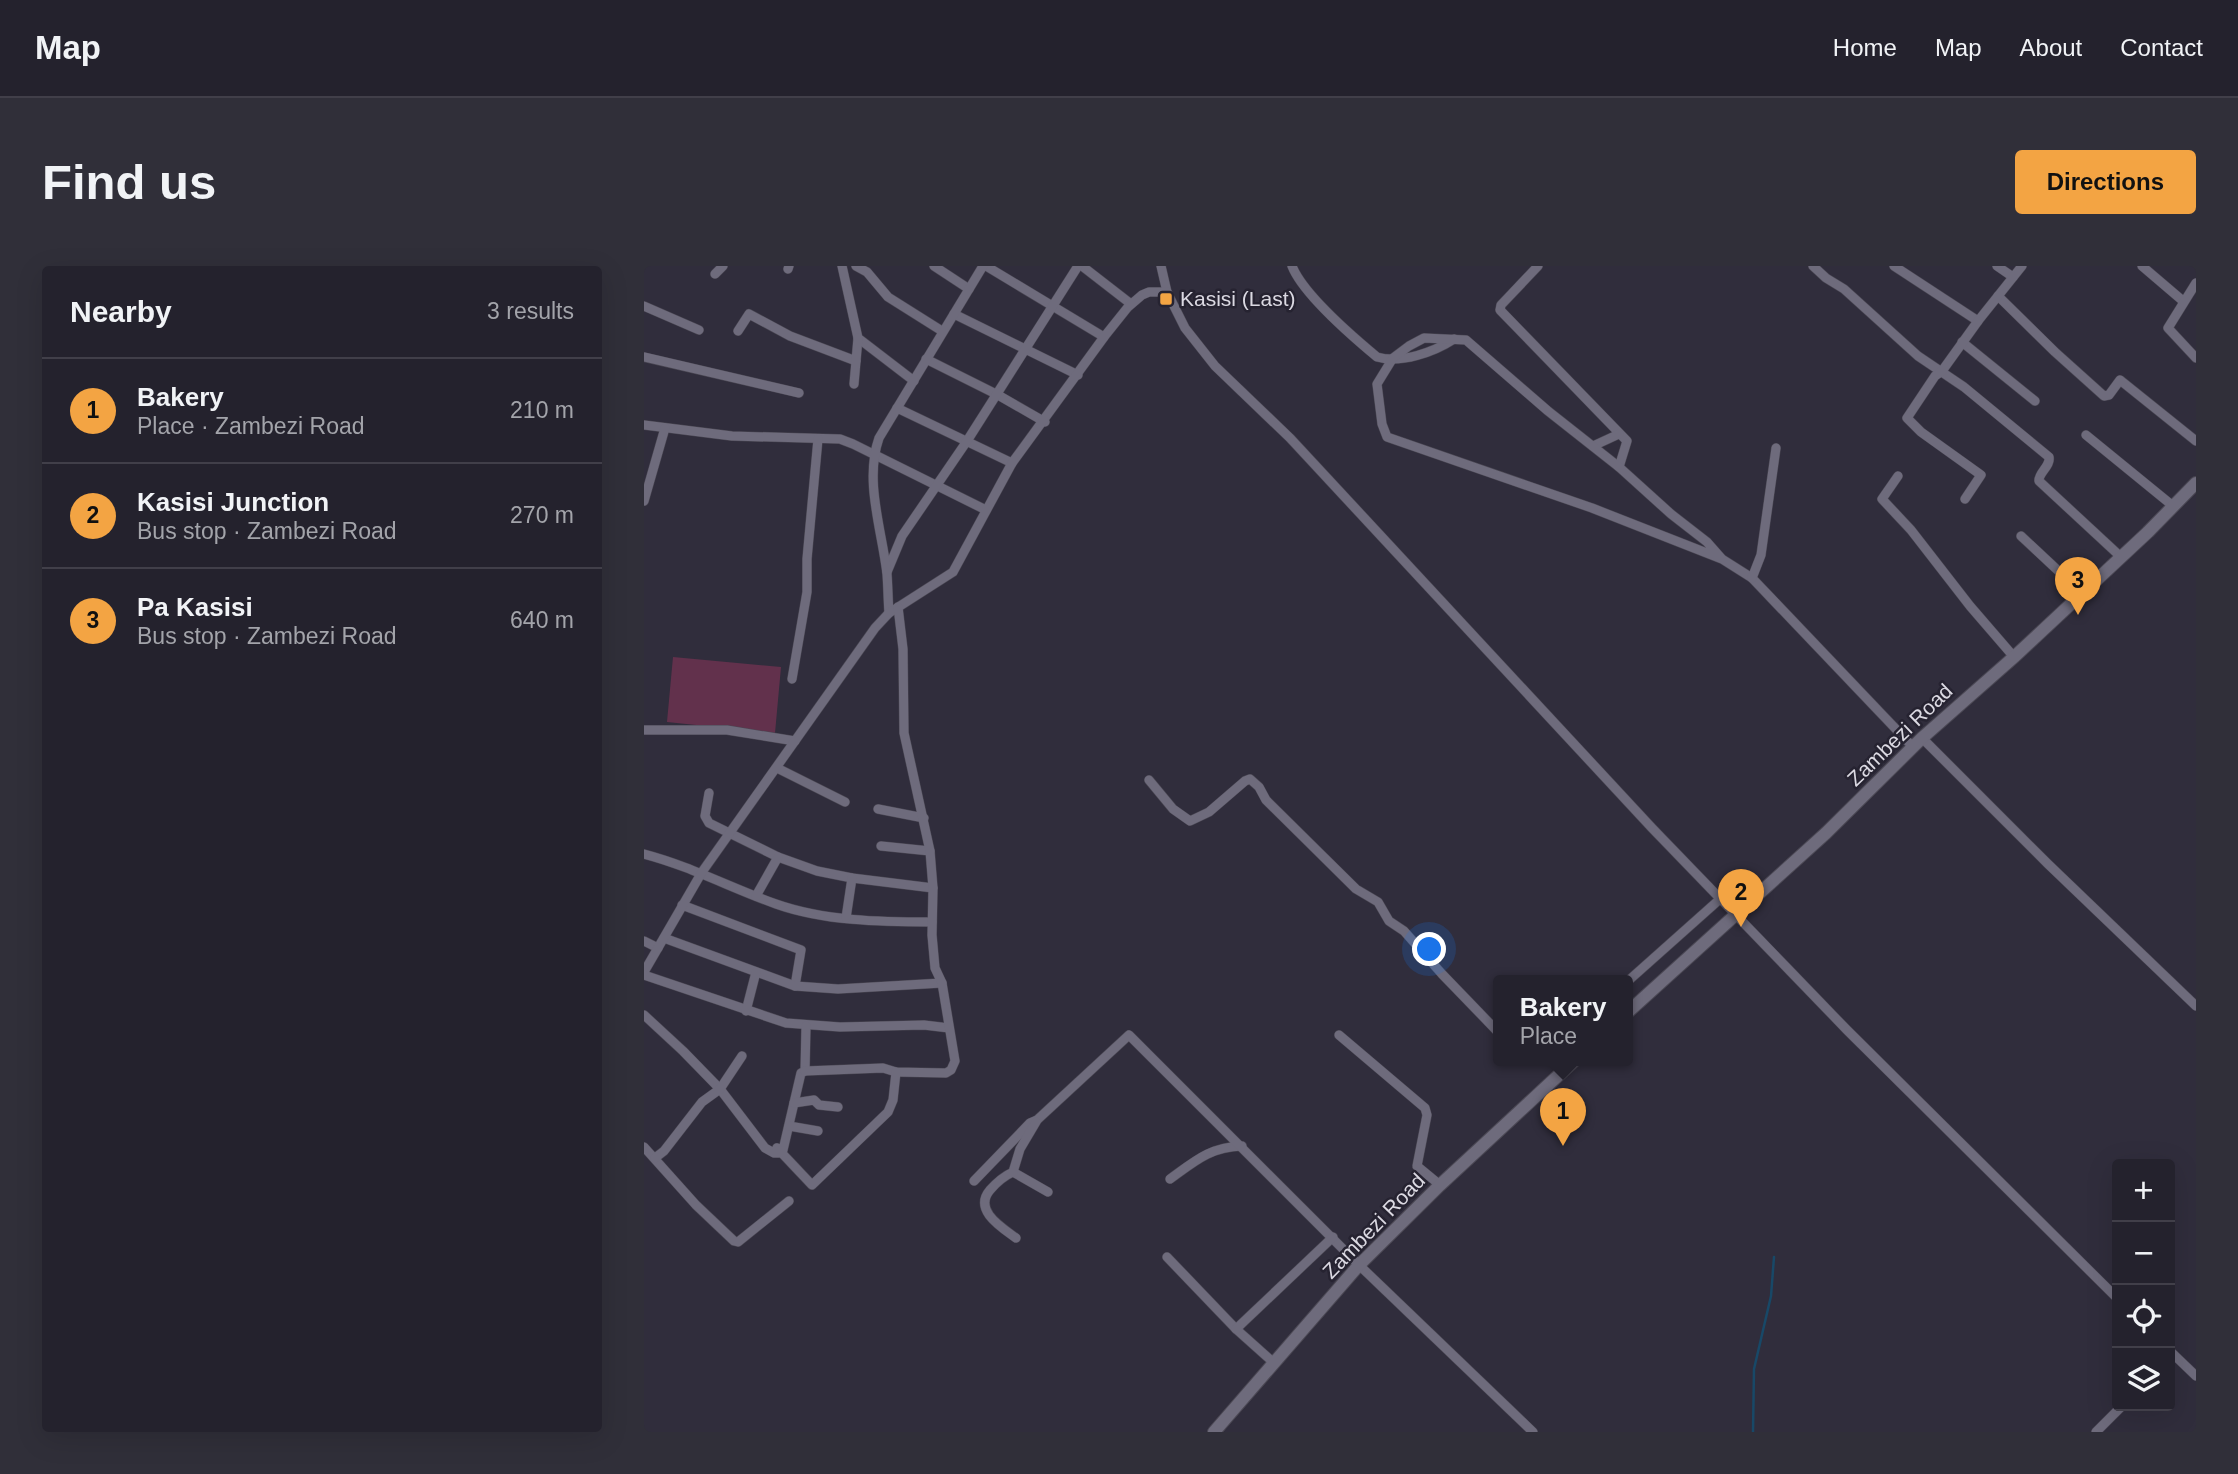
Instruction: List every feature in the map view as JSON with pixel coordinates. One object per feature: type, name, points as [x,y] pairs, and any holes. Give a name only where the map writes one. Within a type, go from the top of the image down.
[{"type":"main road","name":"Zambezi Road","points":[[1633,1007],[1826,833],[1918,742],[2014,657],[2196,483]]},
{"type":"main road","name":"Zambezi Road","points":[[1214,1432],[1359,1265],[1440,1185],[1569,1066]]},
{"type":"street","points":[[715,274],[723,266]]},
{"type":"street","points":[[841,266],[858,338],[854,384]]},
{"type":"street","points":[[856,266],[865,270],[888,297],[942,331]]},
{"type":"street","points":[[934,266],[969,289]]},
{"type":"street","points":[[889,612],[887,574],[875,496],[873,454],[879,438],[942,331],[984,266],[1104,337]]},
{"type":"street","points":[[887,574],[897,545],[998,395],[1023,350],[1080,266],[1131,304]]},
{"type":"street","points":[[1161,266],[1167,292],[1185,328],[1215,366],[1290,438],[1720,899],[1847,1030],[2112,1293]]},
{"type":"street","points":[[1292,266],[1302,285],[1348,332],[1377,357],[1393,358]]},
{"type":"street","points":[[1538,266],[1500,310],[1627,441],[1619,467]]},
{"type":"street","points":[[1813,266],[1844,289],[1894,337],[1927,363],[1942,371],[2049,457],[2050,462],[2038,478],[2039,481],[2121,557]]},
{"type":"street","points":[[1894,266],[1978,321]]},
{"type":"street","points":[[1997,266],[2013,276]]},
{"type":"street","points":[[1965,499],[1981,475],[1921,432],[1907,418],[1935,376],[1942,371],[2022,266]]},
{"type":"street","points":[[2141,266],[2183,301]]},
{"type":"street","points":[[2196,283],[2168,328],[2196,358]]},
{"type":"street","points":[[949,1027],[806,1026],[765,1018],[706,994],[644,974],[702,872],[868,637],[889,612],[953,572],[1012,463],[1045,422],[1104,337],[1131,304],[1145,293],[1167,292]]},
{"type":"street","points":[[1998,296],[2105,396],[2109,395],[2120,380],[2196,441]]},
{"type":"street","points":[[644,306],[699,330]]},
{"type":"street","points":[[738,331],[749,314],[796,338],[856,361]]},
{"type":"street","points":[[954,314],[1078,376]]},
{"type":"street","points":[[858,338],[914,381]]},
{"type":"street","points":[[1722,559],[1712,547],[1619,467],[1548,411],[1466,340],[1424,338],[1393,358],[1377,384],[1382,424],[1387,437],[1525,484],[1722,559],[1752,578],[1918,742],[2196,1006]]},
{"type":"street","points":[[1962,342],[2035,401]]},
{"type":"street","points":[[644,357],[799,393]]},
{"type":"street","points":[[926,359],[1045,422]]},
{"type":"street","points":[[897,408],[1012,463]]},
{"type":"street","points":[[644,425],[732,436],[840,439],[986,510]]},
{"type":"street","points":[[644,501],[665,428]]},
{"type":"street","points":[[1593,446],[1619,434]]},
{"type":"street","points":[[2086,435],[2173,506]]},
{"type":"street","points":[[792,679],[807,592],[807,559],[818,439]]},
{"type":"street","points":[[1752,578],[1761,555],[1776,449]]},
{"type":"street","points":[[1898,476],[1882,499],[1911,530],[2014,657]]},
{"type":"street","points":[[2021,536],[2082,593]]},
{"type":"street","points":[[804,1071],[883,1068],[896,1072],[946,1073],[951,1070],[955,1061],[942,983],[935,968],[930,851],[904,733],[903,649],[898,607]]},
{"type":"street","points":[[644,730],[727,730],[795,741]]},
{"type":"street","points":[[777,768],[845,802]]},
{"type":"street","points":[[1149,780],[1173,808],[1190,821],[1209,812],[1245,781],[1250,779],[1255,782],[1266,800],[1356,889],[1378,902],[1389,921],[1404,931],[1449,983],[1493,1027]]},
{"type":"street","points":[[709,793],[706,819],[713,827],[778,857],[817,871],[933,888]]},
{"type":"street","points":[[878,809],[924,818]]},
{"type":"street","points":[[881,846],[930,851]]},
{"type":"street","points":[[644,854],[702,872],[788,907],[846,918],[932,922]]},
{"type":"street","points":[[756,896],[778,857]]},
{"type":"street","points":[[846,918],[852,878]]},
{"type":"street","points":[[1633,977],[1720,899]]},
{"type":"street","points":[[682,905],[801,950],[795,986]]},
{"type":"street","points":[[664,938],[795,986],[838,989],[942,983]]},
{"type":"street","points":[[644,941],[658,948]]},
{"type":"street","points":[[746,1011],[756,972]]},
{"type":"street","points":[[644,1015],[720,1089],[765,1148],[779,1153],[777,1148]]},
{"type":"street","points":[[777,1148],[783,1150],[801,1073],[804,1071],[806,1026]]},
{"type":"street","points":[[1016,1238],[996,1223],[984,1205],[988,1192],[1013,1172],[1020,1149],[1037,1120],[1129,1035],[1359,1265],[1534,1432]]},
{"type":"street","points":[[1339,1035],[1426,1108],[1418,1166],[1440,1185]]},
{"type":"street","points":[[655,1158],[664,1152],[702,1102],[720,1089],[742,1056]]},
{"type":"street","points":[[777,1148],[813,1185],[888,1112],[893,1100],[896,1072]]},
{"type":"street","points":[[794,1103],[814,1100],[819,1105],[838,1107]]},
{"type":"street","points":[[974,1181],[1030,1123],[1037,1120]]},
{"type":"street","points":[[789,1126],[818,1131]]},
{"type":"street","points":[[1170,1179],[1206,1153],[1230,1146],[1242,1146]]},
{"type":"street","points":[[644,1147],[696,1205],[734,1241],[738,1242],[789,1201]]},
{"type":"street","points":[[1013,1172],[1048,1192]]},
{"type":"street","points":[[1236,1329],[1333,1237]]},
{"type":"street","points":[[1167,1257],[1236,1329],[1274,1363]]},
{"type":"street","points":[[2175,1358],[2196,1376]]},
{"type":"street","points":[[2096,1432],[2117,1411]]},
{"type":"shaded area","points":[[673,657],[781,667],[775,733],[667,722]]},
{"type":"waterway","points":[[1753,1432],[1754,1369],[1771,1296],[1774,1257]]},
{"type":"place","name":"Kasisi (Last)","points":[[1166,299]]},
{"type":"place","name":"Pa Kasisi","points":[[2078,615]]},
{"type":"place","name":"Kasisi Junction","points":[[1741,927]]},
{"type":"place","name":"Bakery","points":[[1563,1146]]}]
